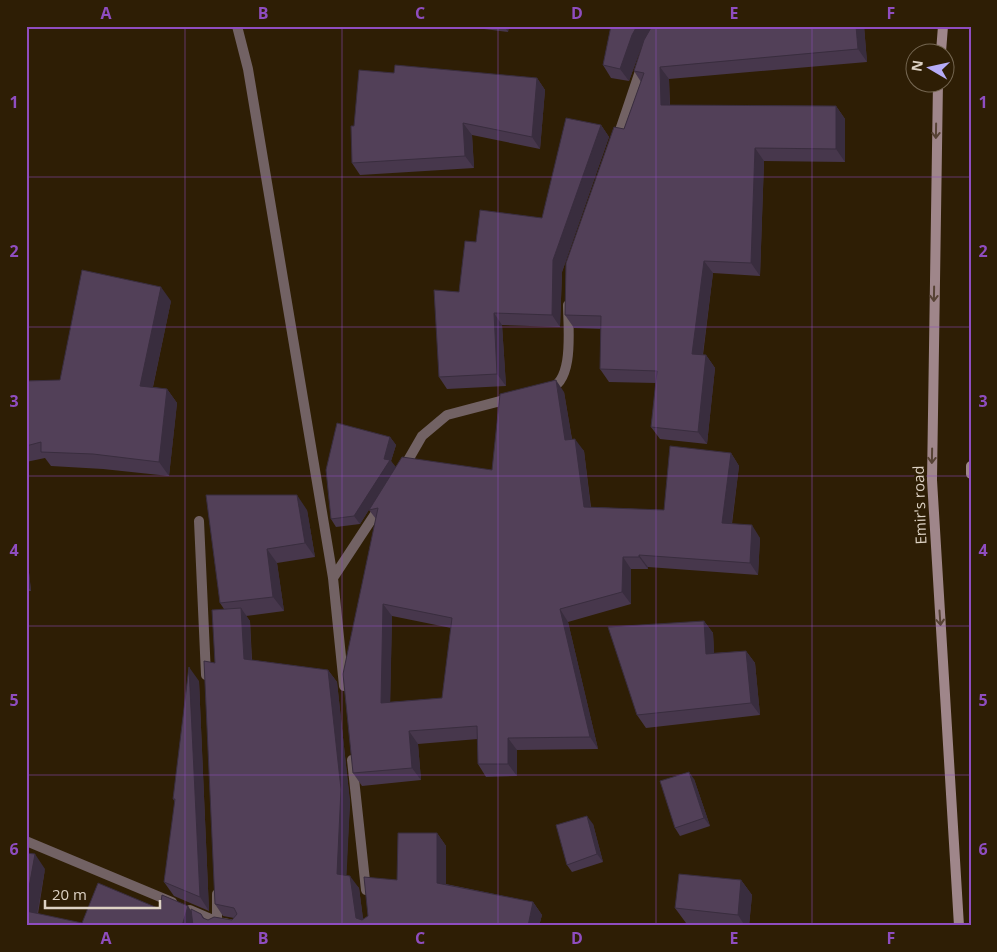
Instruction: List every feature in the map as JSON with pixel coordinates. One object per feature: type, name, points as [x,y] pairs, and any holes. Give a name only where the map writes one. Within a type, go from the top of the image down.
[{"type":"main road","points":[[942,42],[943,26]]},
{"type":"main road","name":"Emir's road","points":[[938,92],[932,480],[959,926]]},
{"type":"main road","points":[[971,466],[971,474]]},
{"type":"street","points":[[236,26],[248,69],[333,578],[345,694]]},
{"type":"street","points":[[612,150],[644,59]]},
{"type":"street","points":[[397,478],[422,436],[447,415],[552,388],[564,377],[567,357],[568,293]]},
{"type":"street","points":[[333,578],[387,495]]},
{"type":"street","points":[[199,521],[207,687]]},
{"type":"street","points":[[351,752],[367,897]]},
{"type":"street","points":[[26,840],[218,924],[239,926]]},
{"type":"street","points":[[216,883],[218,924]]},
{"type":"building","points":[[611,26],[637,26],[620,69],[603,65]]},
{"type":"building","points":[[652,26],[856,26],[858,49],[660,67],[661,105],[836,106],[836,149],[755,148],[751,263],[704,261],[692,354],[706,355],[698,432],[651,427],[657,371],[600,369],[601,316],[565,315],[566,263],[614,127],[624,129],[644,73],[634,71],[644,40]]},
{"type":"building","points":[[395,65],[537,78],[532,137],[463,123],[465,156],[352,163],[351,126],[354,126],[359,70],[394,73]]},
{"type":"building","points":[[566,118],[601,125],[553,260],[552,315],[494,313],[497,374],[439,377],[434,290],[459,292],[465,241],[476,242],[480,210],[542,218]]},
{"type":"building","points":[[82,270],[161,287],[140,386],[167,389],[159,462],[93,454],[41,452],[41,442],[26,446],[26,381],[60,380]]},
{"type":"building","points":[[556,380],[565,440],[575,439],[584,507],[664,510],[670,446],[731,453],[722,523],[752,525],[750,563],[639,555],[639,557],[623,557],[622,592],[560,609],[590,737],[508,738],[508,764],[478,764],[477,726],[409,731],[412,768],[353,773],[343,674],[378,508],[369,510],[402,457],[492,470],[500,394]],"holes":[[[383,604],[452,618],[442,698],[381,703]]]},
{"type":"building","points":[[337,423],[390,437],[384,459],[390,460],[354,516],[331,519],[326,470]]},
{"type":"building","points":[[206,495],[297,495],[305,543],[267,549],[273,597],[220,603]]},
{"type":"building","points":[[241,608],[244,659],[328,670],[341,789],[337,874],[350,876],[356,918],[362,920],[368,916],[364,877],[397,880],[398,833],[437,833],[437,883],[533,902],[528,926],[193,926],[191,909],[208,920],[214,917],[232,920],[237,914],[234,908],[215,904],[204,661],[215,663],[212,610]]},
{"type":"building","points":[[704,621],[706,654],[746,651],[751,703],[637,715],[608,627]]},
{"type":"building","points":[[189,667],[200,897],[164,882]]},
{"type":"building","points":[[689,772],[704,818],[675,828],[660,781]]},
{"type":"building","points":[[587,816],[597,854],[567,865],[556,825]]},
{"type":"building","points":[[26,853],[35,854],[26,904]]},
{"type":"building","points":[[679,874],[741,880],[738,915],[675,908]]},
{"type":"building","points":[[98,883],[160,909],[162,895],[188,906],[182,926],[26,926],[26,911],[82,923]]}]
